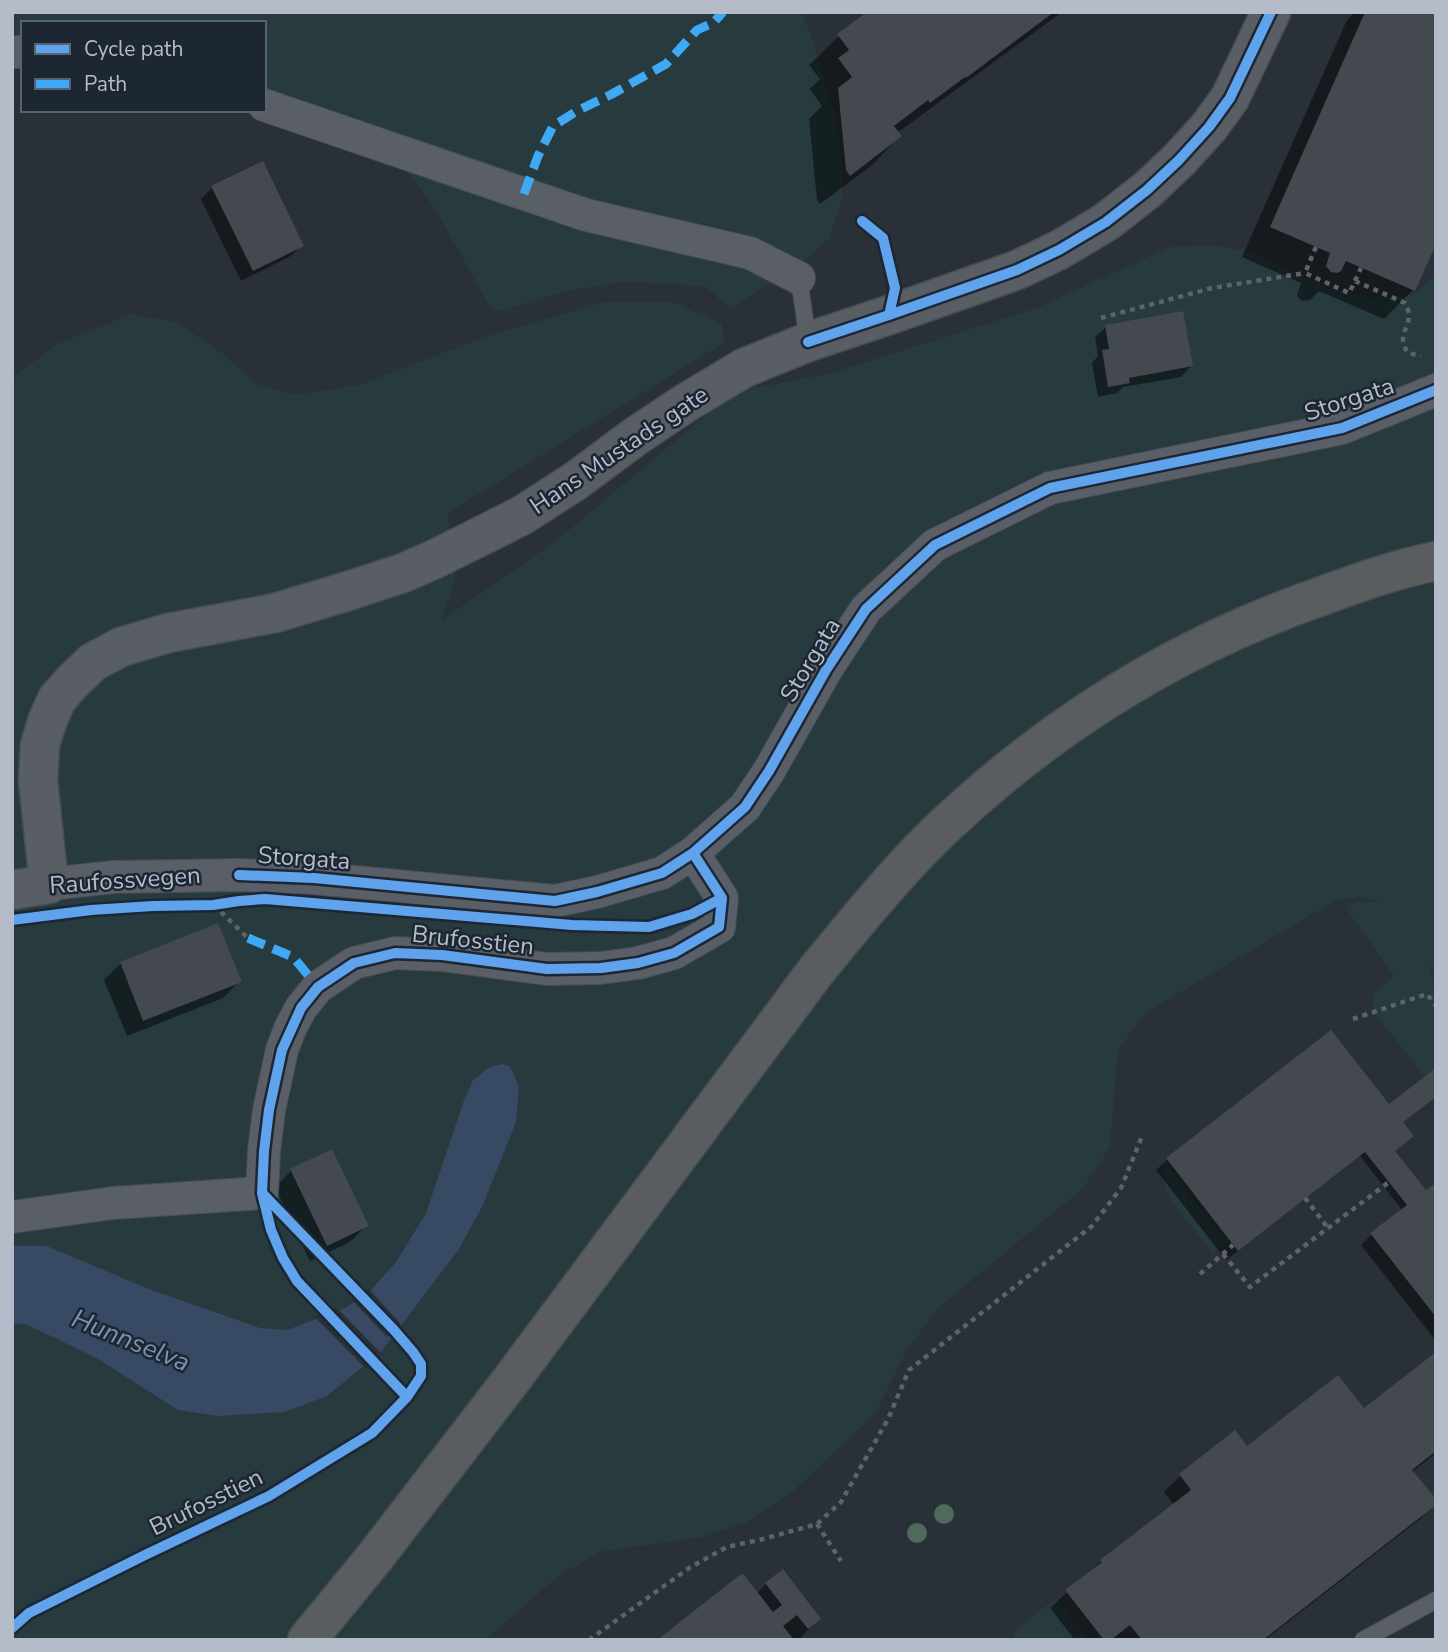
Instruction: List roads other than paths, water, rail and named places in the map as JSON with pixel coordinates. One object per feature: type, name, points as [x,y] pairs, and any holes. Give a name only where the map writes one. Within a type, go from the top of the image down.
[{"type":"highway","points":[[307,1640],[375,1557],[512,1379],[816,971],[863,914],[931,840],[1011,768],[1054,734],[1090,709],[1174,659],[1245,625],[1300,603],[1367,580],[1436,561]]},
{"type":"main road","name":"Hans Mustads gate","points":[[49,884],[38,780],[40,745],[57,699],[93,662],[121,647],[168,633],[275,613],[403,573],[521,516],[574,482],[636,436],[744,368],[808,342],[1017,270],[1059,250],[1106,222],[1147,190],[1209,127],[1230,98],[1271,12]]},
{"type":"main road","name":"Raufossvegen","points":[[12,890],[49,884]]},
{"type":"street","points":[[266,106],[586,215],[750,253],[799,278]]},
{"type":"street","name":"Storgata","points":[[239,875],[314,878],[555,901],[662,873],[693,853],[745,807],[769,771],[826,670],[866,609],[935,545],[1050,488],[1342,428],[1436,390]]},
{"type":"street","name":"Brufosstien","points":[[12,1217],[114,1203],[262,1193],[269,1110],[282,1051],[301,1008],[318,986],[354,962],[394,953],[442,955],[547,968],[601,968],[674,953],[719,927],[722,898],[693,853]]},
{"type":"street","name":"Raufossvegen","points":[[49,884],[114,877],[239,875]]},
{"type":"lane","points":[[799,278],[808,342]]},
{"type":"lane","points":[[1363,1640],[1436,1600]]},
{"type":"water","name":"Hunnselva","points":[[503,1064],[510,1067],[519,1086],[516,1122],[483,1205],[459,1249],[381,1352],[327,1396],[285,1412],[218,1416],[178,1410],[98,1359],[28,1325],[12,1323],[12,1246],[47,1246],[149,1289],[260,1328],[287,1330],[347,1307],[369,1292],[396,1262],[426,1213],[473,1080],[490,1067]]}]
